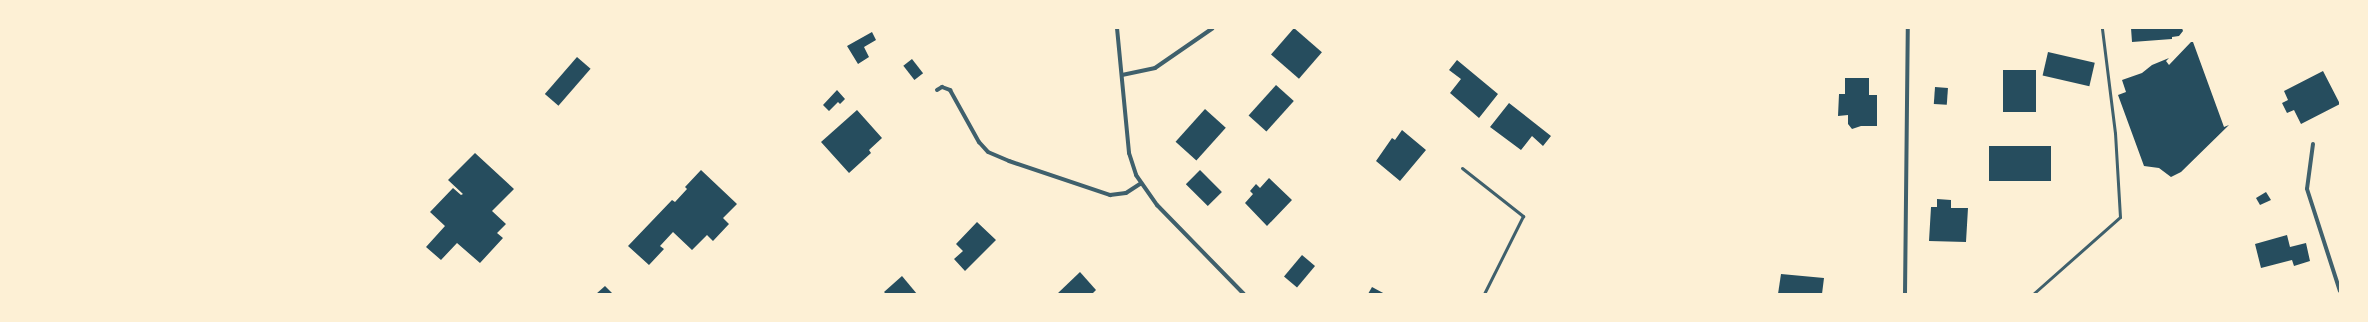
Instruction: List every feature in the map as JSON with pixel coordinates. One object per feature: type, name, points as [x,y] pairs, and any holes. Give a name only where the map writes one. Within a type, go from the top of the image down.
[{"type":"street","points":[[1117,28],[1129,153],[1140,184],[1157,205],[1244,294]]},
{"type":"street","points":[[1122,75],[1155,68],[1213,28]]},
{"type":"street","points":[[1905,294],[1908,28]]},
{"type":"street","points":[[937,90],[942,87],[950,90],[979,142],[988,152],[1009,161],[1110,195],[1126,193],[1140,184]]},
{"type":"street","points":[[2313,144],[2307,189],[2340,291]]},
{"type":"lane","points":[[2033,294],[2120,217],[2115,132],[2102,28]]},
{"type":"lane","points":[[1462,168],[1523,216],[1484,294]]},
{"type":"building","points":[[1294,28],[1322,52],[1299,79],[1271,54]]},
{"type":"building","points":[[2131,28],[2182,28],[2183,31],[2179,36],[2172,37],[2172,39],[2132,42]]},
{"type":"building","points":[[872,32],[876,40],[864,47],[869,57],[858,64],[847,46]]},
{"type":"building","points":[[2191,42],[2193,42],[2224,127],[2229,125],[2181,172],[2171,177],[2159,168],[2144,166],[2118,95],[2126,92],[2122,80],[2142,73],[2152,65],[2169,58],[2166,61],[2169,65]]},
{"type":"building","points":[[2048,52],[2095,63],[2089,86],[2043,75]]},
{"type":"building","points":[[577,57],[591,69],[558,106],[545,94]]},
{"type":"building","points":[[912,59],[923,73],[914,80],[903,66]]},
{"type":"building","points":[[1457,60],[1498,94],[1479,118],[1450,93],[1461,79],[1449,70]]},
{"type":"building","points":[[2003,70],[2036,70],[2036,112],[2003,112]]},
{"type":"building","points":[[2323,71],[2340,104],[2301,124],[2294,110],[2287,113],[2282,103],[2288,100],[2284,91]]},
{"type":"building","points":[[1845,78],[1869,78],[1869,95],[1877,95],[1877,126],[1861,126],[1852,129],[1848,124],[1848,115],[1838,116],[1839,94],[1845,94]]},
{"type":"building","points":[[1276,85],[1294,101],[1266,132],[1249,115]]},
{"type":"building","points":[[1935,87],[1948,88],[1947,105],[1934,104]]},
{"type":"building","points":[[837,90],[845,99],[840,104],[838,102],[829,111],[823,105]]},
{"type":"building","points":[[1509,103],[1551,136],[1543,146],[1532,136],[1521,150],[1490,127]]},
{"type":"building","points":[[1205,109],[1226,128],[1196,160],[1176,142]]},
{"type":"building","points":[[857,110],[882,138],[869,150],[871,153],[849,173],[821,142]]},
{"type":"building","points":[[1402,130],[1426,150],[1400,181],[1376,161],[1392,138],[1395,140]]},
{"type":"building","points":[[1989,146],[2051,146],[2051,181],[1989,181]]},
{"type":"building","points":[[475,153],[514,189],[492,211],[506,224],[497,233],[503,238],[480,263],[457,243],[441,260],[426,247],[445,226],[430,212],[453,188],[461,195],[463,194],[448,180]]},
{"type":"building","points":[[701,170],[737,204],[723,218],[729,224],[713,241],[707,235],[692,250],[673,232],[660,246],[664,249],[649,265],[628,246],[672,200],[675,202],[687,189],[685,187]]},
{"type":"building","points":[[1200,170],[1222,192],[1208,206],[1186,184]]},
{"type":"building","points":[[1269,178],[1292,200],[1267,226],[1245,203],[1253,194],[1250,191],[1256,184],[1260,188]]},
{"type":"building","points":[[2266,192],[2271,200],[2260,205],[2256,198]]},
{"type":"building","points":[[1937,199],[1951,200],[1951,208],[1968,208],[1966,242],[1929,241],[1931,207],[1937,207]]},
{"type":"building","points":[[977,222],[996,240],[965,271],[954,259],[963,251],[956,244]]},
{"type":"building","points":[[2287,235],[2290,247],[2306,243],[2310,261],[2294,266],[2292,260],[2261,268],[2255,244]]},
{"type":"building","points":[[1302,255],[1315,266],[1297,287],[1284,276]]},
{"type":"building","points":[[1080,272],[1096,290],[1092,294],[1057,294]]},
{"type":"building","points":[[1781,274],[1824,278],[1822,294],[1778,294]]},
{"type":"building","points":[[902,276],[917,294],[886,294],[884,292]]},
{"type":"building","points":[[605,286],[613,294],[596,294]]},
{"type":"building","points":[[1372,287],[1385,294],[1368,294]]}]
